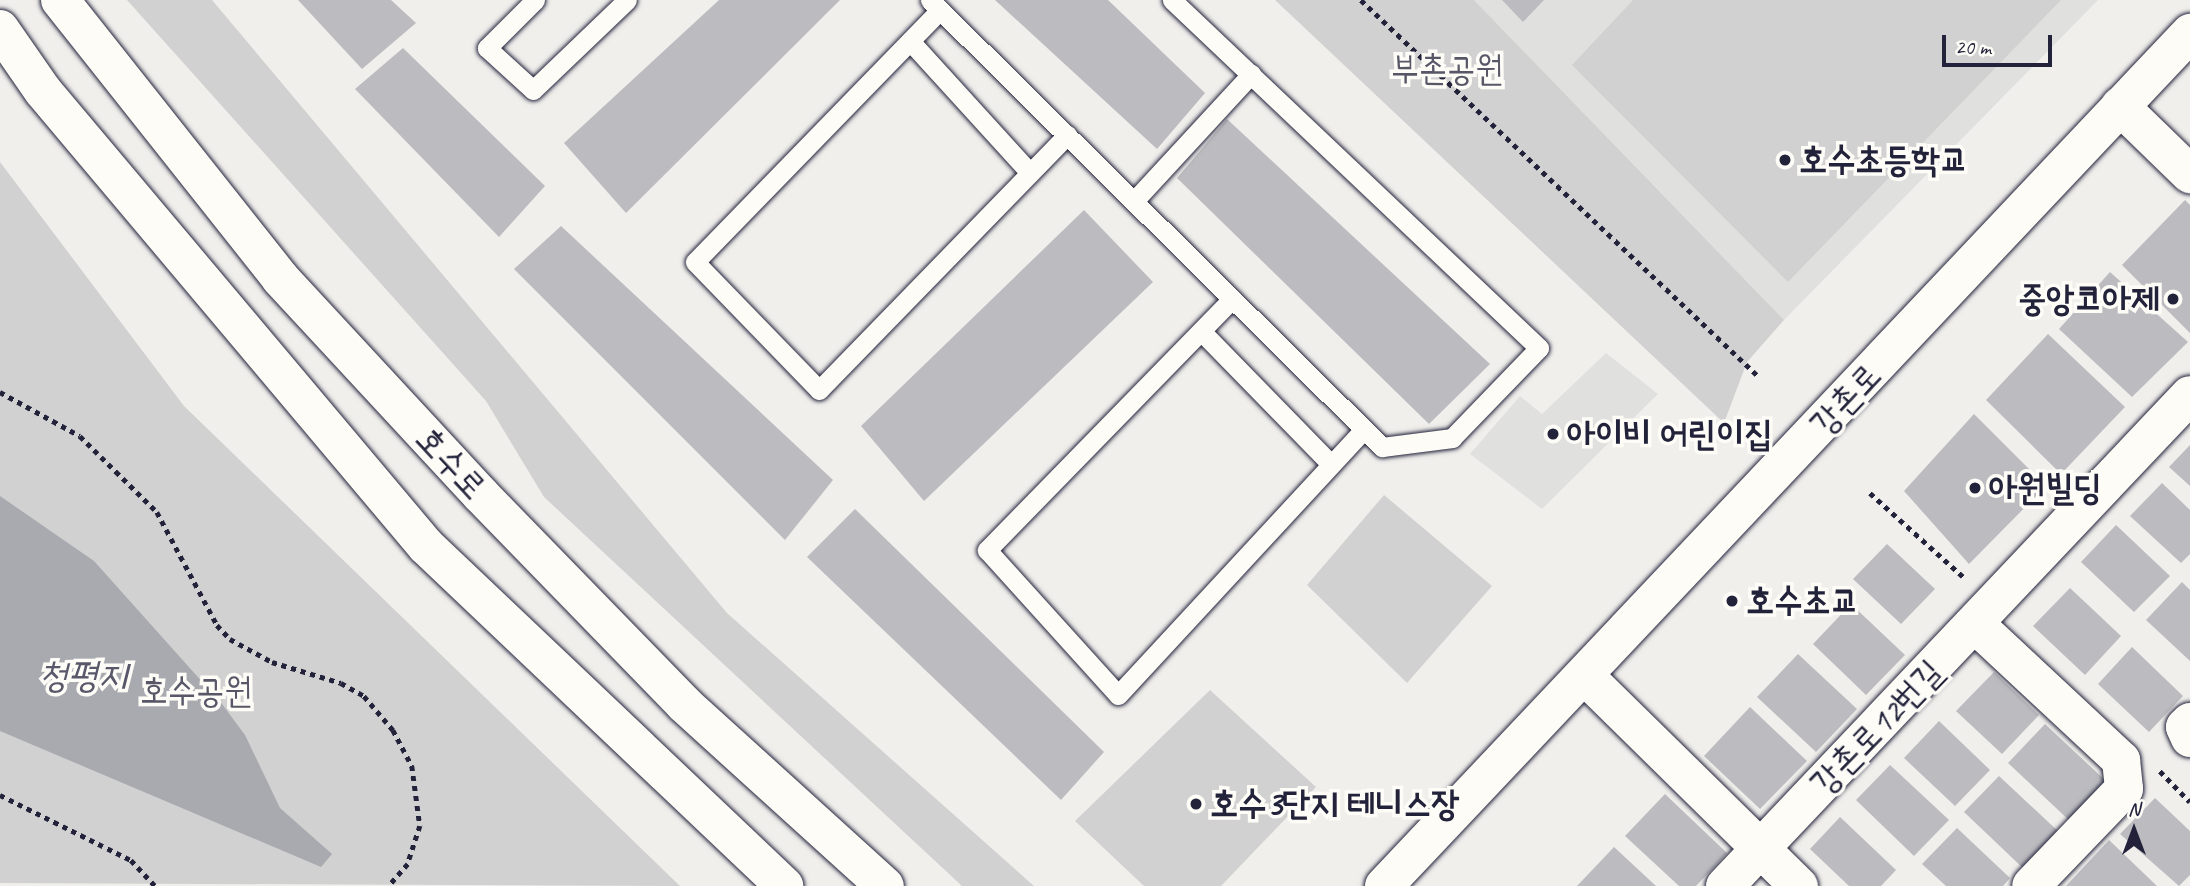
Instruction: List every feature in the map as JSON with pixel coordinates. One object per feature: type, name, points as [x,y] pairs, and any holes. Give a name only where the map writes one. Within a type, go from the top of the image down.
[{"type":"main road","name":"호수로","points":[[60,0],[280,278],[453,465],[684,704],[885,886]]},
{"type":"main road","name":"호수로","points":[[0,29],[43,91],[426,547],[784,886]]},
{"type":"main road","name":"강촌로","points":[[1384,886],[2190,33]]},
{"type":"main road","points":[[2120,106],[2190,174]]},
{"type":"main road","name":"강촌로12번길","points":[[1725,886],[1979,604],[2190,395]]},
{"type":"main road","points":[[1979,604],[2122,760],[2124,789],[2031,886]]},
{"type":"main road","points":[[1585,676],[1799,886]]},
{"type":"lane","points":[[535,0],[487,48],[533,90],[627,0]]},
{"type":"lane","points":[[1067,135],[819,390],[695,262],[910,41],[935,5],[1067,135],[1134,201],[1382,447],[1451,438],[1539,348],[1172,0]]},
{"type":"lane","points":[[910,41],[1030,173]]},
{"type":"lane","points":[[1134,201],[1251,74]]},
{"type":"lane","points":[[1232,299],[987,550],[1118,695],[1364,429]]},
{"type":"lane","points":[[1201,331],[1331,464]]},
{"type":"path","points":[[1361,0],[1758,376]]},
{"type":"path","points":[[0,392],[80,436],[144,498],[173,536],[217,625],[230,639],[272,663],[341,683],[364,696],[393,730],[412,766],[420,826],[408,864],[388,886]]},
{"type":"path","points":[[1870,493],[1979,604]]},
{"type":"path","points":[[0,795],[131,860],[155,886]]},
{"type":"shaded area","name":"호수초등학교","points":[[1474,0],[2098,0],[1784,320]]},
{"type":"shaded area","name":"아이비 어린이집","points":[[1606,353],[1658,394],[1542,509],[1470,454],[1520,396],[1542,414]]},
{"type":"green space","points":[[127,0],[212,0],[727,613],[1034,886],[962,886],[544,497],[486,401]]},
{"type":"green space","name":"부촌공원","points":[[1275,0],[1474,0],[1784,320],[1747,362],[1724,423]]},
{"type":"green space","name":"호수초등학교","points":[[1633,0],[2061,0],[1788,282],[1572,65]]},
{"type":"green space","name":"호수공원","points":[[0,162],[184,406],[680,886],[0,883]]},
{"type":"green space","points":[[1384,495],[1492,586],[1407,683],[1307,585]]},
{"type":"green space","name":"호수3단지 테니스장","points":[[1210,690],[1316,787],[1221,886],[1144,886],[1075,821]]},
{"type":"water","name":"청평지","points":[[0,496],[94,561],[222,704],[245,735],[280,808],[332,854],[321,867],[0,731]]},
{"type":"building","points":[[298,0],[391,0],[416,23],[362,69]]},
{"type":"building","points":[[719,0],[840,0],[626,213],[564,143]]},
{"type":"building","points":[[995,0],[1108,0],[1205,93],[1157,149]]},
{"type":"building","points":[[1502,0],[1544,0],[1523,22]]},
{"type":"building","points":[[403,48],[545,186],[499,237],[355,89]]},
{"type":"building","points":[[1227,119],[1490,364],[1429,424],[1177,178]]},
{"type":"building","name":"중앙코아제","points":[[2185,200],[2190,205],[2190,333],[2122,265]]},
{"type":"building","points":[[1084,210],[1153,282],[924,501],[861,426]]},
{"type":"building","points":[[561,226],[833,480],[785,540],[514,269]]},
{"type":"building","points":[[2110,272],[2188,342],[2132,397],[2059,329]]},
{"type":"building","points":[[2048,334],[2125,407],[2061,474],[1986,400]]},
{"type":"building","name":"아원빌딩","points":[[1974,414],[2046,486],[1969,564],[1904,491]]},
{"type":"building","points":[[2190,445],[2190,486],[2169,467]]},
{"type":"building","points":[[2162,483],[2190,510],[2190,554],[2181,563],[2130,516]]},
{"type":"building","points":[[855,509],[1104,752],[1061,800],[807,557]]},
{"type":"building","points":[[2116,525],[2170,576],[2134,612],[2081,562]]},
{"type":"building","points":[[1887,544],[1935,589],[1901,624],[1853,579]]},
{"type":"building","points":[[2182,582],[2190,590],[2190,661],[2146,620]]},
{"type":"building","points":[[2070,588],[2121,636],[2085,675],[2033,626]]},
{"type":"building","points":[[1851,604],[1905,655],[1866,695],[1813,644]]},
{"type":"building","points":[[2132,647],[2183,696],[2149,732],[2098,684]]},
{"type":"building","points":[[1798,654],[1857,709],[1816,752],[1757,697]]},
{"type":"building","points":[[1994,672],[2039,715],[2002,754],[1956,711]]},
{"type":"building","points":[[1750,707],[1807,761],[1760,809],[1704,756]]},
{"type":"building","points":[[1939,721],[1990,770],[1955,806],[1904,758]]},
{"type":"building","points":[[2045,724],[2108,783],[2071,822],[2008,763]]},
{"type":"building","points":[[1890,765],[1949,820],[1914,856],[1856,800]]},
{"type":"building","points":[[1999,776],[2060,833],[2025,870],[1964,812]]},
{"type":"building","points":[[1665,794],[1727,853],[1696,886],[1679,886],[1625,836]]},
{"type":"building","points":[[2155,798],[2190,831],[2190,875],[2179,886],[2120,834]]},
{"type":"building","points":[[1840,817],[1896,870],[1881,886],[1849,886],[1810,849]]},
{"type":"building","points":[[1957,828],[2010,878],[2003,886],[1946,886],[1922,864]]},
{"type":"building","points":[[2109,840],[2157,886],[2066,886]]},
{"type":"building","points":[[1614,847],[1656,886],[1577,886]]},
{"type":"place","name":"호수초등학교","points":[[1785,160]]},
{"type":"place","name":"중앙코아제","points":[[2173,299]]},
{"type":"place","name":"아이비 어린이집","points":[[1553,434]]},
{"type":"place","name":"아원빌딩","points":[[1975,488]]},
{"type":"place","name":"호수초교","points":[[1732,601]]},
{"type":"place","name":"호수3단지 테니스장","points":[[1196,804]]}]
